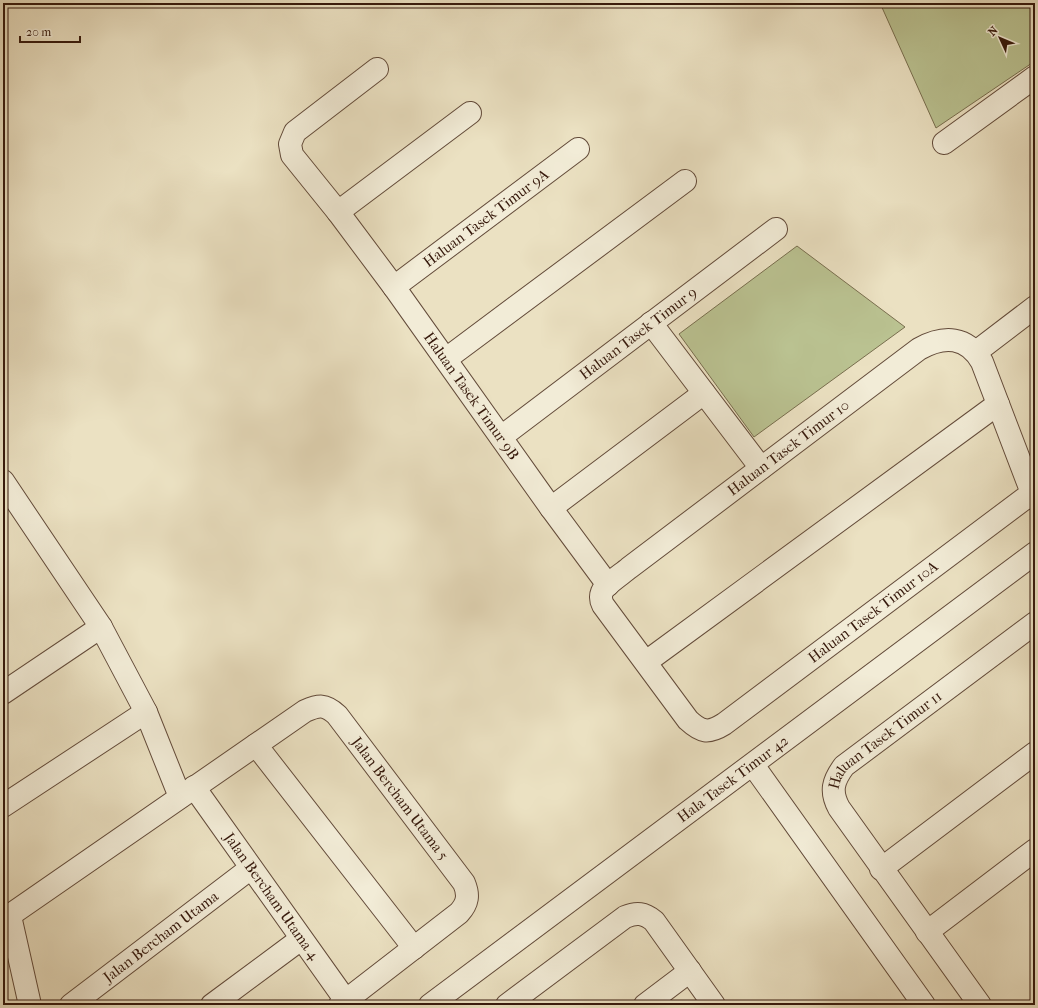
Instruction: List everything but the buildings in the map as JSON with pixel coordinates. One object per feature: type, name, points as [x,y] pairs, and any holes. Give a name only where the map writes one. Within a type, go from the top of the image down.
[{"type":"street","name":"Haluan Tasek Timur 9B","points":[[377,69],[295,132],[290,144],[290,150],[294,159],[338,212],[394,287],[500,437],[608,585]]},
{"type":"street","points":[[944,143],[1035,77]]},
{"type":"street","points":[[338,212],[470,113]]},
{"type":"street","name":"Haluan Tasek Timur 9A","points":[[394,287],[578,149]]},
{"type":"street","points":[[446,359],[685,181]]},
{"type":"street","name":"Haluan Tasek Timur 9","points":[[500,437],[776,229]]},
{"type":"street","points":[[1034,496],[979,357],[1035,307]]},
{"type":"street","points":[[651,323],[761,468]]},
{"type":"street","name":"Haluan Tasek Timur 10","points":[[608,585],[919,349],[930,343],[942,340],[955,340],[967,345],[979,357]]},
{"type":"street","points":[[551,508],[704,393]]},
{"type":"street","points":[[608,585],[601,594],[603,605],[646,662],[998,404]]},
{"type":"street","name":"Jalan Bercham Utama 4","points":[[3,481],[101,627],[187,792],[251,868],[301,938],[345,1004]]},
{"type":"street","name":"Haluan Tasek Timur 10A","points":[[646,662],[688,720],[703,731],[714,730],[1034,496]]},
{"type":"street","name":"Hala Tasek Timur 42","points":[[430,1005],[1035,553]]},
{"type":"street","name":"Haluan Tasek Timur 11","points":[[980,1005],[881,869],[839,808],[834,800],[833,791],[835,781],[844,766],[1035,623]]},
{"type":"street","points":[[3,693],[101,627]]},
{"type":"street","name":"Jalan Bercham Utama 5","points":[[256,745],[305,711],[314,707],[323,706],[331,709],[342,721],[464,883],[467,891],[465,906],[414,948]]},
{"type":"street","points":[[3,806],[146,712]]},
{"type":"street","points":[[30,1005],[7,918],[256,745],[414,948],[345,1004]]},
{"type":"street","points":[[881,869],[1035,752]]},
{"type":"street","points":[[753,765],[924,1005]]},
{"type":"street","points":[[927,932],[1035,850]]},
{"type":"street","name":"Jalan Bercham Utama","points":[[71,1005],[251,868]]},
{"type":"street","points":[[507,1005],[625,917],[640,913],[648,916],[654,921],[714,1005]]},
{"type":"street","points":[[212,1005],[301,938]]},
{"type":"street","points":[[645,1005],[690,971]]},
{"type":"green space","points":[[880,3],[1035,3],[1035,61],[936,128]]},
{"type":"green space","points":[[797,246],[905,327],[754,437],[679,334]]}]
